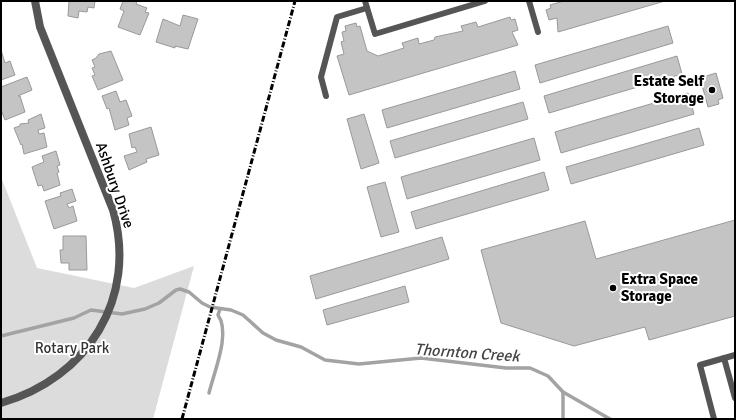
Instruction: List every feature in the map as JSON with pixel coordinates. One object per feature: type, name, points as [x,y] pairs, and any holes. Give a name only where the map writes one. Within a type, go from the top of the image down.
[{"type":"street","name":"Ashbury Drive","points":[[1,403],[38,389],[64,371],[90,344],[105,321],[111,306],[117,286],[120,264],[116,223],[102,180],[40,27],[35,1]]},
{"type":"lane","points":[[326,96],[321,77],[337,17],[366,4],[375,34],[484,1]]},
{"type":"lane","points":[[529,1],[538,32]]},
{"type":"lane","points":[[714,419],[700,365],[735,355]]},
{"type":"lane","points":[[724,358],[735,398]]},
{"type":"green space","name":"Rotary Park","points":[[1,177],[37,268],[134,288],[194,266],[153,419],[1,419]]},
{"type":"building","points":[[69,1],[95,1],[94,8],[88,7],[87,12],[79,11],[78,18],[68,16]]},
{"type":"building","points":[[123,1],[137,1],[136,4],[147,8],[145,12],[149,13],[140,35],[118,27],[124,11],[120,9]]},
{"type":"building","points":[[564,1],[665,1],[558,32],[557,18],[549,20],[546,10],[551,8],[550,5]]},
{"type":"building","points":[[183,15],[198,19],[188,49],[175,46],[175,48],[156,42],[163,19],[180,26]]},
{"type":"building","points":[[510,17],[511,20],[515,19],[518,30],[512,32],[518,45],[349,95],[337,56],[344,54],[341,42],[344,41],[342,32],[346,31],[345,26],[356,23],[357,27],[360,26],[367,51],[378,56],[404,48],[402,43],[418,38],[419,44],[434,40],[435,37],[463,31],[461,26],[476,22],[478,27]]},
{"type":"building","points":[[668,26],[673,43],[540,83],[535,65]]},
{"type":"building","points":[[1,50],[5,63],[10,61],[15,75],[1,80]]},
{"type":"building","points":[[111,51],[123,80],[98,90],[92,76],[95,75],[92,68],[95,67],[92,60],[99,54]]},
{"type":"building","points":[[677,56],[682,74],[549,113],[544,96]]},
{"type":"building","points":[[515,71],[520,89],[387,128],[382,110]]},
{"type":"building","name":"Estate Self Storage","points":[[716,73],[723,98],[718,100],[719,104],[708,107],[700,78]]},
{"type":"building","points":[[27,77],[32,90],[18,96],[20,96],[25,112],[5,120],[1,110],[1,87]]},
{"type":"building","points":[[116,91],[120,102],[126,100],[132,116],[127,118],[129,125],[115,130],[109,108],[107,109],[102,96]]},
{"type":"building","points":[[688,93],[694,114],[561,153],[555,132]]},
{"type":"building","points":[[523,102],[528,119],[395,158],[390,141]]},
{"type":"building","points":[[41,114],[45,128],[38,130],[39,134],[44,133],[47,147],[24,154],[22,144],[21,145],[14,128],[20,126],[20,124],[29,123],[28,120]]},
{"type":"building","points":[[364,114],[379,163],[361,169],[347,119]]},
{"type":"building","points":[[151,127],[159,155],[146,159],[147,162],[129,170],[124,156],[137,152],[135,147],[132,148],[129,134]]},
{"type":"building","points":[[699,128],[704,145],[571,184],[566,167]]},
{"type":"building","points":[[534,138],[540,160],[407,199],[401,177]]},
{"type":"building","points":[[56,151],[60,165],[57,166],[59,172],[57,173],[60,185],[44,191],[42,185],[38,186],[32,167],[44,162],[42,156]]},
{"type":"building","points":[[544,172],[549,190],[416,229],[411,212]]},
{"type":"building","points":[[385,182],[399,232],[381,237],[367,187]]},
{"type":"building","points":[[72,189],[76,201],[67,204],[69,208],[73,206],[77,221],[54,229],[45,201],[61,196],[60,193]]},
{"type":"building","name":"Extra Space Storage","points":[[735,220],[735,316],[649,340],[645,327],[574,346],[501,323],[481,250],[585,221],[596,259]]},
{"type":"building","points":[[63,236],[86,236],[87,270],[69,270],[69,263],[61,263],[60,250],[63,250]]},
{"type":"building","points":[[442,237],[449,259],[316,299],[310,276]]},
{"type":"building","points":[[405,286],[409,302],[327,325],[323,310]]},
{"type":"waterway","name":"Thornton Creek","points":[[1,336],[74,318],[91,310],[122,314],[145,309],[159,303],[176,290],[180,289],[189,292],[202,303],[210,307],[231,310],[243,315],[263,333],[276,340],[301,347],[325,360],[359,364],[421,358],[506,368],[530,368],[548,376],[563,392],[610,419]]},
{"type":"waterway","points":[[209,393],[222,342],[222,323],[218,315],[220,309]]},
{"type":"waterway","points":[[563,392],[563,419]]},
{"type":"railway","points":[[182,419],[295,1]]},
{"type":"place","name":"Estate Self Storage","points":[[712,90]]},
{"type":"place","name":"Extra Space Storage","points":[[613,288]]}]
